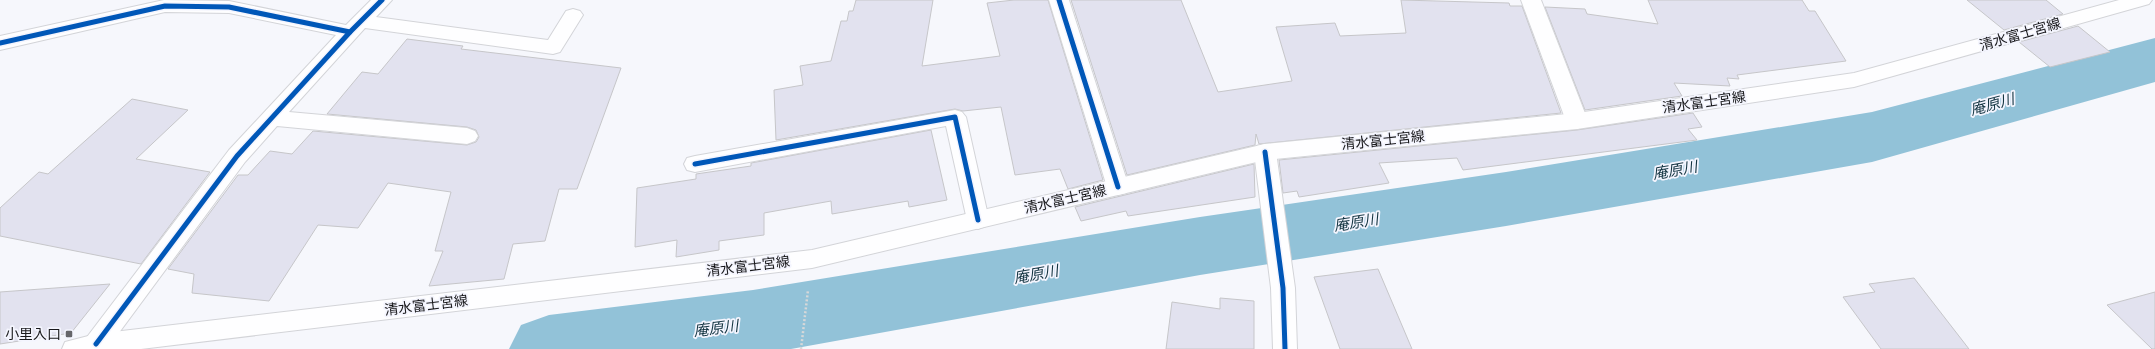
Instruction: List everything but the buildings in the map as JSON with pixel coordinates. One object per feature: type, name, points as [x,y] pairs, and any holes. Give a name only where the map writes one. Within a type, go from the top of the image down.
[{"type":"street","points":[[96,344],[237,156],[355,26],[382,0]]},
{"type":"street","points":[[1059,0],[1118,187]]},
{"type":"street","points":[[1531,0],[1577,121]]},
{"type":"street","name":"清水富士宮線","points":[[74,349],[96,344],[812,259],[1265,152],[1577,121],[1854,80],[2142,0]]},
{"type":"street","points":[[0,43],[165,6],[229,7],[355,26],[553,47],[572,15]]},
{"type":"street","points":[[695,164],[955,117],[978,220]]},
{"type":"street","points":[[272,118],[467,136]]},
{"type":"street","points":[[1265,152],[1284,288],[1285,349]]},
{"type":"path","points":[[801,349],[808,286]]},
{"type":"waterway","name":"庵原川","points":[[549,349],[753,323],[1200,246],[1506,199],[1872,137],[2155,60]]},
{"type":"cycle path","points":[[96,344],[237,156],[350,32],[382,0]]},
{"type":"cycle path","points":[[1059,0],[1118,187]]},
{"type":"cycle path","points":[[0,43],[165,6],[229,7],[350,32]]},
{"type":"cycle path","points":[[695,164],[955,117],[978,220]]},
{"type":"cycle path","points":[[1265,152],[1283,288],[1285,349]]},
{"type":"place","name":"小里入口","points":[[69,334]]}]
